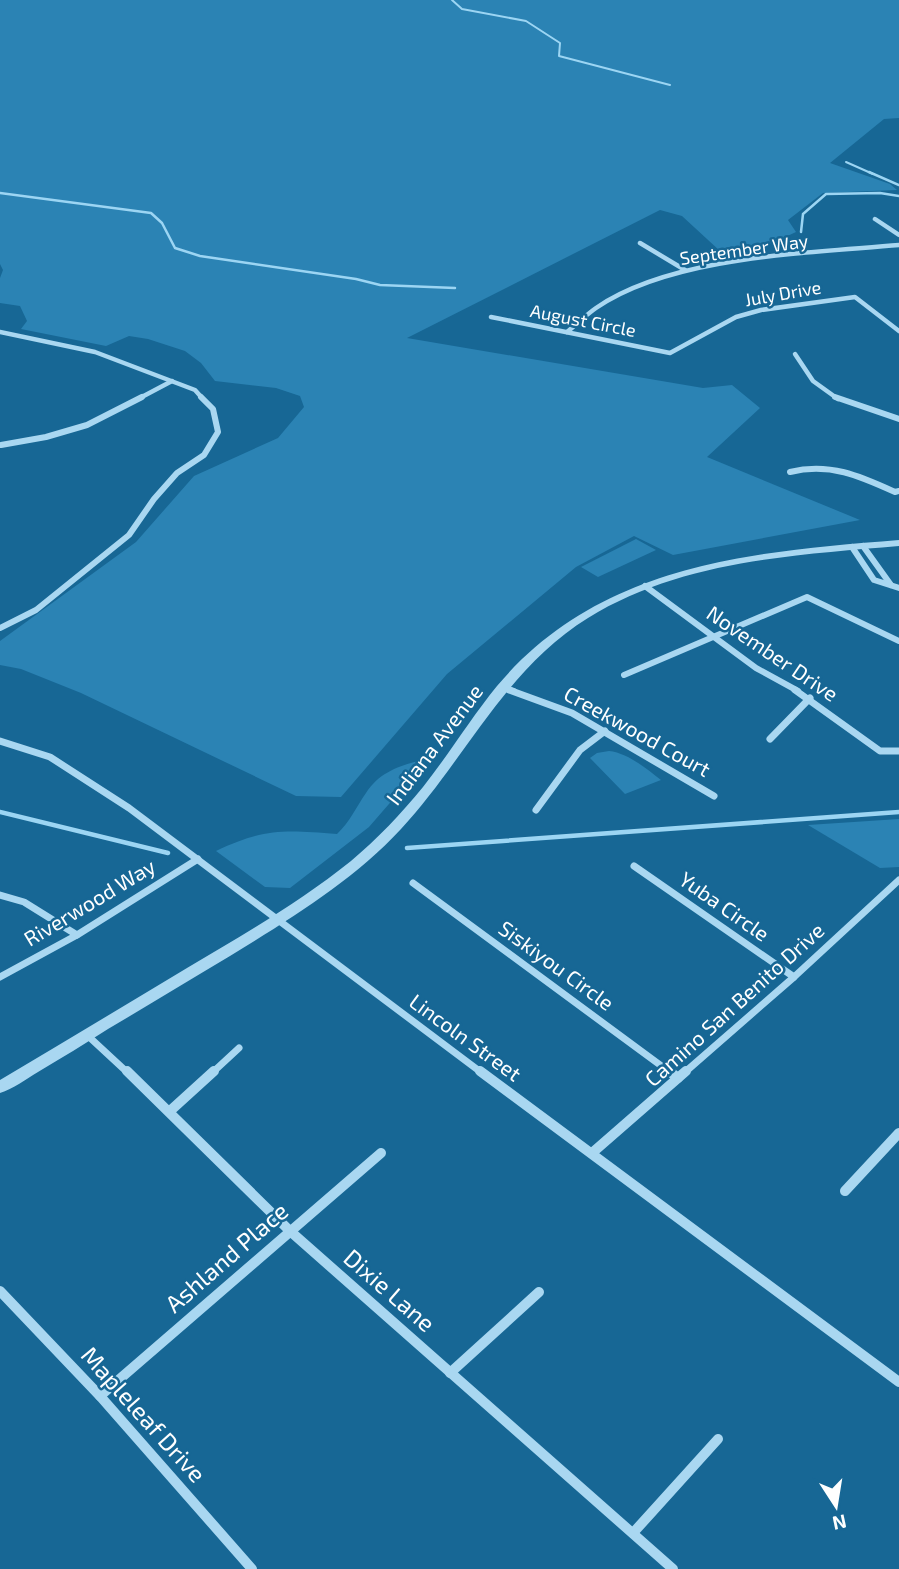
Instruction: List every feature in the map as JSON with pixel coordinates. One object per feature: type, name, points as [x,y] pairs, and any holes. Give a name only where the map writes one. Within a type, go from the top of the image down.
[{"type":"street","points":[[875,219],[899,235]]},
{"type":"street","points":[[640,243],[685,270]]},
{"type":"street","name":"September Way","points":[[567,332],[581,317],[594,309],[640,287],[685,270],[899,244]]},
{"type":"street","name":"July Drive","points":[[670,353],[736,317],[774,307],[855,297],[899,331]]},
{"type":"street","name":"August Circle","points":[[491,317],[670,353]]},
{"type":"street","points":[[0,332],[95,352],[195,390],[213,409],[218,432],[204,455],[177,473],[128,535],[79,578],[36,610],[0,628]]},
{"type":"street","points":[[795,354],[803,373],[825,391],[859,407],[898,418]]},
{"type":"street","points":[[1,444],[46,437],[87,425],[172,381]]},
{"type":"street","points":[[790,472],[811,466],[839,468],[895,492],[899,491]]},
{"type":"street","name":"Indiana Avenue","points":[[0,1087],[277,921],[337,878],[407,816],[434,783],[502,687],[526,660],[570,625],[645,586],[682,573],[743,558],[899,543]]},
{"type":"street","points":[[857,546],[895,587]]},
{"type":"street","points":[[857,546],[874,580],[895,587]]},
{"type":"street","points":[[867,569],[880,568]]},
{"type":"street","name":"November Drive","points":[[645,586],[756,668],[810,698],[880,751],[899,751]]},
{"type":"street","points":[[624,675],[807,597],[899,641]]},
{"type":"street","name":"Creekwood Court","points":[[502,687],[545,701],[605,731],[714,796]]},
{"type":"street","points":[[770,739],[810,698]]},
{"type":"street","points":[[536,810],[580,750],[605,731]]},
{"type":"street","name":"Lincoln Street","points":[[0,741],[50,757],[129,808],[277,921],[899,1382]]},
{"type":"street","name":"Riverwood Way","points":[[0,976],[77,935],[198,859]]},
{"type":"street","name":"Yuba Circle","points":[[634,866],[794,977]]},
{"type":"street","name":"Camino San Benito Drive","points":[[592,1153],[794,977],[899,880]]},
{"type":"street","name":"Siskiyou Circle","points":[[413,883],[678,1079]]},
{"type":"street","points":[[0,895],[24,902],[77,935]]},
{"type":"street","name":"Dixie Lane","points":[[87,1035],[170,1111],[290,1231],[673,1569]]},
{"type":"street","points":[[170,1111],[239,1048]]},
{"type":"street","points":[[845,1191],[899,1133]]},
{"type":"street","name":"Ashland Place","points":[[100,1396],[381,1153]]},
{"type":"street","name":"Mapleleaf Drive","points":[[0,1291],[100,1396],[252,1569]]},
{"type":"street","points":[[450,1373],[539,1292]]},
{"type":"street","points":[[633,1533],[718,1440]]},
{"type":"shaded area","points":[[0,0],[899,0],[899,118],[884,119],[830,163],[890,184],[897,190],[823,193],[788,220],[796,232],[757,250],[720,251],[682,216],[660,210],[407,338],[703,388],[732,385],[760,408],[707,457],[860,520],[673,555],[634,536],[576,567],[447,674],[341,797],[296,796],[81,693],[21,669],[0,665],[0,641],[136,542],[194,476],[278,438],[304,407],[300,396],[276,388],[215,381],[201,363],[185,351],[148,339],[129,336],[106,346],[21,329],[27,321],[20,306],[0,303],[0,278],[3,270],[0,264]]},
{"type":"shaded area","points":[[636,539],[656,550],[598,577],[581,567]]},
{"type":"shaded area","points":[[609,751],[630,758],[661,780],[625,794],[590,758],[597,753]]},
{"type":"shaded area","points":[[428,759],[369,827],[290,888],[265,887],[216,851],[248,838],[275,832],[337,834],[378,779],[401,766]]},
{"type":"shaded area","points":[[899,819],[899,867],[880,868],[808,825]]},
{"type":"waterway","points":[[452,0],[462,9],[526,21],[560,43],[559,56],[670,85]]},
{"type":"waterway","points":[[846,162],[873,174]]},
{"type":"waterway","points":[[869,172],[899,185]]},
{"type":"waterway","points":[[0,193],[151,213],[162,223],[175,248],[200,256],[356,279],[380,285],[455,288]]},
{"type":"waterway","points":[[801,232],[803,214],[826,194],[880,193],[899,196]]},
{"type":"waterway","points":[[0,812],[168,853]]},
{"type":"waterway","points":[[407,848],[899,812]]}]
